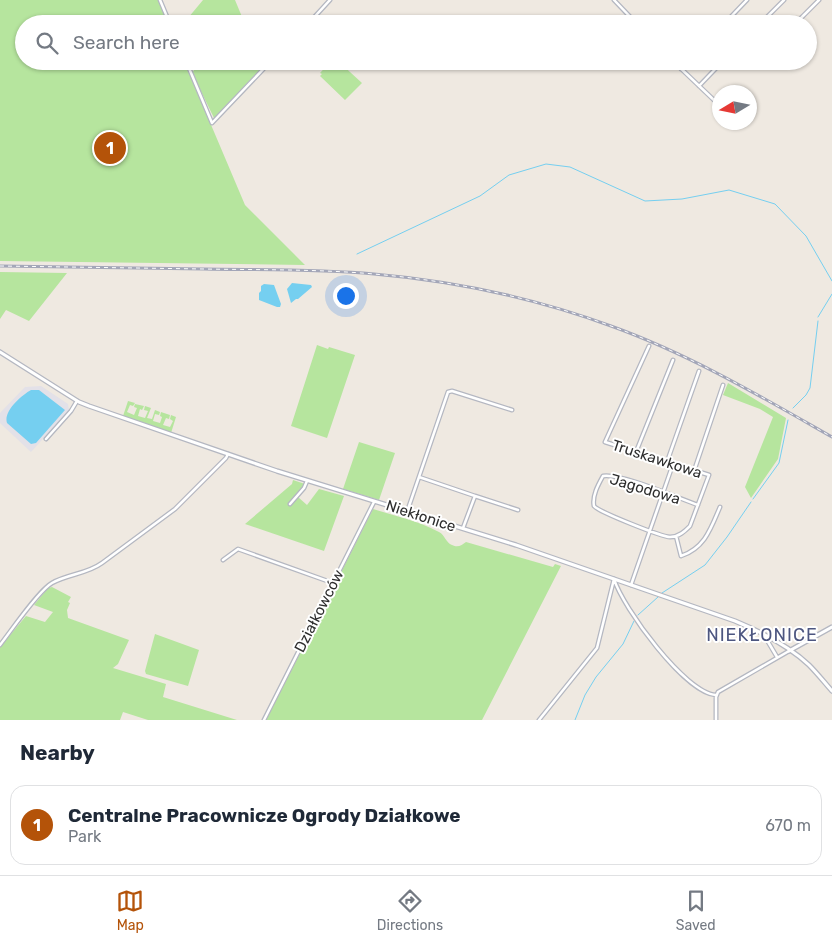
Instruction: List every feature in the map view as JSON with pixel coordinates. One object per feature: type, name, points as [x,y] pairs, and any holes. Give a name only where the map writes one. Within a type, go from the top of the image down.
[{"type":"street","points":[[160,0],[166,15]]},
{"type":"street","points":[[316,15],[330,0]]},
{"type":"street","points":[[614,0],[629,15]]},
{"type":"street","points":[[733,15],[747,0]]},
{"type":"street","points":[[769,15],[784,0]]},
{"type":"street","points":[[804,15],[819,0]]},
{"type":"street","points":[[190,70],[212,123],[263,70]]},
{"type":"street","points":[[682,70],[712,98]]},
{"type":"street","points":[[699,86],[714,70]]},
{"type":"street","name":"Truskawkowa","points":[[649,346],[605,442],[709,475]]},
{"type":"street","name":"Niekłonice","points":[[0,352],[78,401],[307,481],[614,578],[736,621],[764,634],[807,664],[832,691]]},
{"type":"street","points":[[636,452],[673,360]]},
{"type":"street","points":[[666,462],[699,370]]},
{"type":"street","points":[[694,471],[724,385]]},
{"type":"street","points":[[407,512],[448,392],[452,391],[512,410]]},
{"type":"street","points":[[46,439],[78,401]]},
{"type":"street","points":[[0,645],[46,587],[60,580],[91,570],[102,563],[175,509],[228,454]]},
{"type":"street","points":[[631,584],[673,464]]},
{"type":"street","name":"Jagodowa","points":[[698,505],[614,476],[603,476],[593,502],[596,509],[669,537],[676,536],[690,526],[698,505],[709,475]]},
{"type":"street","points":[[419,477],[518,510]]},
{"type":"street","points":[[290,504],[304,488],[307,481]]},
{"type":"street","points":[[463,530],[475,496]]},
{"type":"street","name":"Działkowców","points":[[264,720],[374,502]]},
{"type":"street","points":[[676,536],[681,556],[690,553],[706,539],[720,507]]},
{"type":"street","points":[[222,560],[238,549],[333,582]]},
{"type":"street","points":[[614,578],[621,596],[630,611],[678,669],[699,689],[708,694],[716,695]]},
{"type":"street","points":[[539,720],[597,648],[614,578]]},
{"type":"street","points":[[716,720],[716,695],[720,690],[832,626]]},
{"type":"street","points":[[764,634],[776,657]]},
{"type":"shaded area","points":[[41,386],[68,404],[69,410],[31,452],[0,423],[0,413],[25,387]]},
{"type":"green space","points":[[0,0],[158,0],[164,15],[15,15],[15,70],[188,70],[245,205],[305,265],[0,261]]},
{"type":"green space","points":[[203,0],[235,0],[241,15],[190,15]]},
{"type":"green space","points":[[194,70],[260,70],[214,118],[192,73]]},
{"type":"green space","points":[[323,70],[348,70],[362,83],[345,100],[320,76],[322,74],[320,73]]},
{"type":"green space","points":[[0,272],[67,273],[29,321],[6,310],[0,319]]},
{"type":"green space","points":[[317,345],[355,355],[327,438],[291,426]]},
{"type":"green space","points":[[728,383],[786,418],[778,459],[751,498],[745,487],[773,417],[760,409],[723,395]]},
{"type":"green space","points":[[128,401],[135,403],[133,406],[130,405],[127,412],[134,415],[137,408],[134,407],[135,404],[144,406],[142,410],[140,409],[138,416],[145,418],[148,411],[144,410],[145,406],[151,408],[147,418],[152,419],[155,410],[160,412],[159,415],[155,414],[153,421],[160,423],[161,412],[170,415],[169,419],[166,418],[163,425],[170,427],[173,421],[170,419],[171,415],[176,417],[171,433],[123,416]]},
{"type":"green space","points":[[359,442],[395,453],[379,500],[343,489]]},
{"type":"green space","points":[[293,480],[305,484],[293,499],[295,501],[298,497],[307,505],[319,489],[344,496],[324,551],[245,524],[292,484]]},
{"type":"green space","points":[[373,509],[431,528],[441,533],[448,543],[454,546],[460,546],[466,542],[553,567],[555,564],[561,566],[482,720],[266,720]]},
{"type":"green space","points":[[52,587],[71,597],[68,602],[70,603],[67,610],[68,618],[129,640],[118,664],[113,668],[166,684],[163,697],[237,720],[148,720],[123,712],[120,720],[0,720],[0,647],[26,616],[45,622],[53,612],[34,605],[48,588]]},
{"type":"green space","points":[[155,634],[199,650],[188,686],[146,674],[145,671]]},
{"type":"water","points":[[292,283],[311,285],[312,287],[291,303],[287,289]]},
{"type":"water","points":[[264,284],[274,285],[281,304],[280,307],[259,300],[261,286]]},
{"type":"water","points":[[31,390],[39,390],[65,410],[36,443],[31,444],[7,423],[7,418],[14,404]]},
{"type":"waterway","points":[[357,254],[480,196],[509,175],[546,164],[570,167],[645,201],[682,199],[729,190],[775,204],[806,236],[832,281]]},
{"type":"waterway","points":[[818,317],[832,294]]},
{"type":"waterway","points":[[793,408],[810,388],[818,321]]},
{"type":"waterway","points":[[753,499],[779,463],[788,420]]},
{"type":"waterway","points":[[662,593],[705,565],[751,502]]},
{"type":"waterway","points":[[638,615],[658,597]]},
{"type":"waterway","points":[[575,720],[585,695],[596,677],[623,644],[634,621]]},
{"type":"railway","points":[[0,266],[331,271],[404,277],[494,292],[582,316],[668,349],[724,377],[832,437]]},
{"type":"place","name":"Centralne Pracownicze Ogrody Działkowe","points":[[110,148]]},
{"type":"district","name":"NIEKŁONICE","points":[[762,635]]}]
